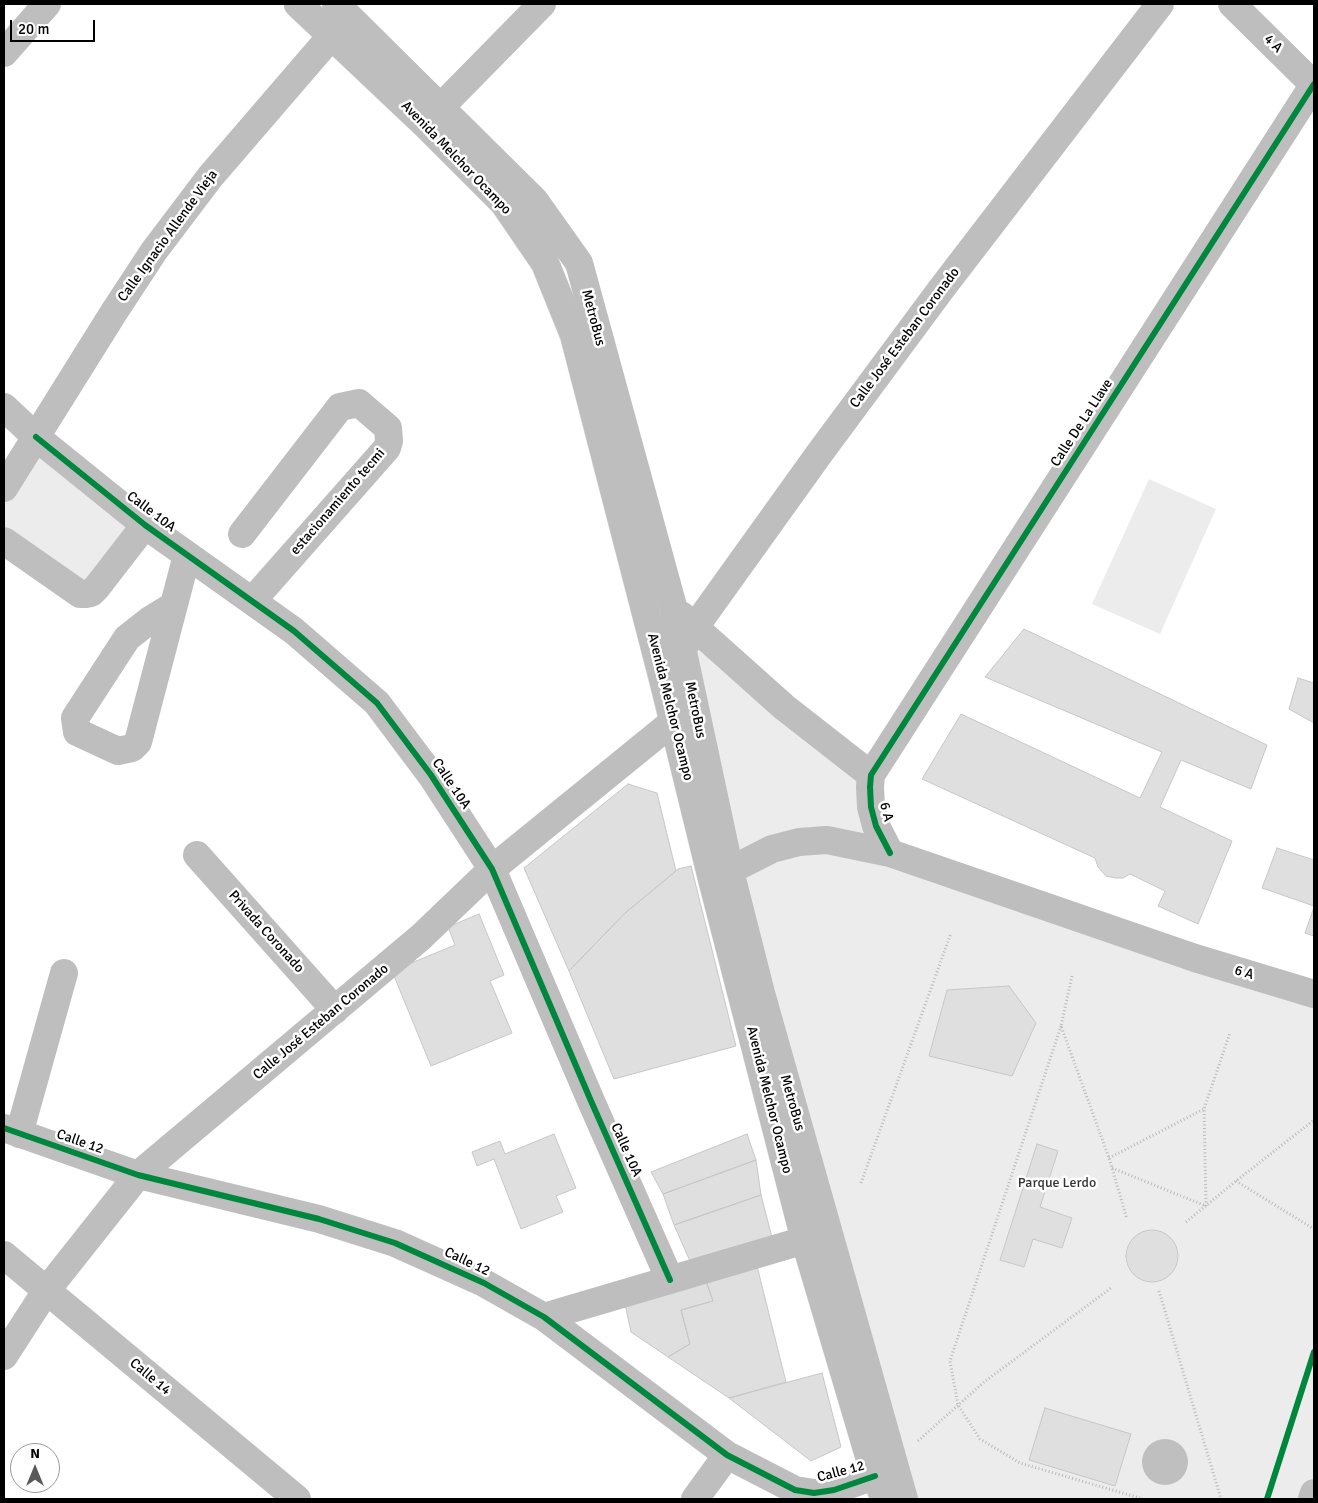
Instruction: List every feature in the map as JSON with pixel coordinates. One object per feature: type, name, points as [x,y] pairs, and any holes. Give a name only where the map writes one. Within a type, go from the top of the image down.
[{"type":"street","points":[[4,53],[47,4]]},
{"type":"street","name":"Avenida Melchor Ocampo","points":[[298,4],[344,14],[433,115],[504,203],[545,263],[574,335],[674,721],[721,875],[805,1240],[880,1488]]},
{"type":"street","points":[[433,115],[542,4]]},
{"type":"street","name":"Calle José Esteban Coronado","points":[[664,683],[695,627],[819,454],[942,288],[1160,4]]},
{"type":"street","name":"4 A","points":[[1232,4],[1314,85]]},
{"type":"street","name":"Calle Ignacio Allende Vieja","points":[[4,488],[154,251],[210,177],[344,14]]},
{"type":"street","name":"Calle De La Llave","points":[[871,775],[1314,85]]},
{"type":"street","name":"MetroBus","points":[[433,115],[535,201],[578,264],[674,610],[721,875],[760,993],[904,1499]]},
{"type":"street","name":"estacionamiento tecmi","points":[[242,534],[340,407],[359,403],[388,428],[389,441],[387,448],[252,600]]},
{"type":"street","name":"Calle 10A","points":[[4,407],[36,437],[145,526],[294,631],[377,702],[431,775],[492,869],[670,1280]]},
{"type":"street","points":[[4,541],[80,594],[86,594],[97,587],[145,526]]},
{"type":"street","points":[[173,606],[150,620],[127,638],[75,718],[78,732],[118,751],[132,748],[138,742],[187,555]]},
{"type":"street","points":[[637,580],[695,627],[784,707],[871,775]]},
{"type":"street","name":"Calle José Esteban Coronado","points":[[4,1356],[46,1291],[138,1175],[421,937],[492,869],[674,721]]},
{"type":"street","name":"6 A","points":[[871,775],[870,807],[876,826],[890,853]]},
{"type":"street","name":"6 A","points":[[721,875],[772,849],[799,842],[827,840],[890,853],[1195,958],[1314,994]]},
{"type":"street","name":"Privada Coronado","points":[[197,855],[335,1010]]},
{"type":"street","points":[[11,1131],[64,974]]},
{"type":"street","name":"Calle 12","points":[[11,1131],[138,1175],[320,1220],[395,1243],[484,1283],[544,1317],[727,1455],[795,1490],[814,1493],[880,1488]]},
{"type":"street","points":[[544,1317],[805,1240]]},
{"type":"street","name":"Calle 14","points":[[4,1255],[297,1499]]},
{"type":"street","points":[[695,1499],[727,1455]]},
{"type":"street","points":[[1312,1499],[1314,1493]]},
{"type":"path","points":[[860,1183],[951,933]]},
{"type":"path","points":[[1072,976],[1061,1026],[950,1361],[958,1406],[980,1439],[1020,1463],[1143,1499]]},
{"type":"path","points":[[1061,1026],[1109,1158],[1127,1220]]},
{"type":"path","points":[[1206,1206],[1204,1109],[1230,1033]]},
{"type":"path","points":[[1109,1158],[1204,1109]]},
{"type":"path","points":[[1186,1222],[1314,1120]]},
{"type":"path","points":[[1112,1168],[1206,1206]]},
{"type":"path","points":[[1236,1181],[1314,1229]]},
{"type":"path","points":[[916,1442],[984,1382],[1111,1288]]},
{"type":"path","points":[[1159,1291],[1221,1499]]},
{"type":"green space","points":[[36,437],[145,525],[97,587],[4,541],[4,488]]},
{"type":"green space","points":[[1149,479],[1216,509],[1160,634],[1092,604]]},
{"type":"green space","name":"Parque Lerdo","points":[[695,627],[871,775],[890,853],[1314,993],[1314,1499],[885,1499],[712,879]]},
{"type":"shaded area","points":[[1161,1439],[1169,1439],[1178,1443],[1184,1449],[1188,1462],[1184,1475],[1178,1481],[1169,1485],[1161,1485],[1152,1481],[1146,1475],[1142,1466],[1142,1458],[1146,1449],[1152,1443]]},
{"type":"building","points":[[1024,629],[1267,745],[1251,789],[1181,760],[1160,807],[1232,841],[1198,924],[1158,906],[1165,891],[1130,874],[1123,878],[1106,876],[1098,867],[1095,858],[922,779],[961,714],[1140,798],[1162,752],[985,677]]},
{"type":"building","points":[[1298,678],[1314,683],[1314,723],[1289,709]]},
{"type":"building","points":[[628,784],[657,793],[676,871],[624,914],[569,971],[524,868]]},
{"type":"building","points":[[1277,848],[1314,860],[1314,906],[1262,888]]},
{"type":"building","points":[[691,866],[736,1046],[614,1079],[569,971],[624,914],[678,869]]},
{"type":"building","points":[[1314,907],[1314,936],[1305,933]]},
{"type":"building","points":[[479,914],[504,975],[490,981],[512,1033],[431,1066],[392,971],[455,945],[448,927]]},
{"type":"building","points":[[1009,986],[1036,1023],[1012,1076],[929,1056],[947,990]]},
{"type":"building","points":[[554,1134],[576,1188],[556,1196],[563,1212],[521,1229],[494,1159],[477,1166],[472,1152],[500,1141],[505,1154]]},
{"type":"building","points":[[747,1134],[756,1160],[663,1194],[651,1172]]},
{"type":"building","points":[[1037,1144],[1058,1151],[1040,1207],[1072,1218],[1062,1248],[1033,1239],[1024,1267],[1000,1260]]},
{"type":"building","points":[[756,1160],[761,1195],[674,1225],[663,1194]]},
{"type":"building","points":[[761,1195],[774,1245],[694,1270],[674,1225]]},
{"type":"building","points":[[1147,1230],[1157,1230],[1171,1237],[1178,1251],[1178,1261],[1171,1275],[1157,1282],[1147,1282],[1137,1278],[1130,1271],[1126,1261],[1126,1251],[1130,1241],[1137,1234]]},
{"type":"building","points":[[756,1262],[786,1382],[729,1398],[668,1357],[690,1344],[681,1310],[713,1301],[705,1278]]},
{"type":"building","points":[[705,1278],[713,1301],[681,1310],[690,1344],[668,1357],[631,1332],[625,1304]]},
{"type":"building","points":[[822,1373],[841,1447],[811,1461],[729,1398]]},
{"type":"building","points":[[1045,1408],[1131,1434],[1115,1486],[1029,1460]]},
{"type":"cycle path","points":[[890,853],[876,826],[871,807],[871,775],[1314,84]]},
{"type":"cycle path","points":[[36,437],[145,525],[294,631],[377,703],[431,775],[492,869],[670,1280]]},
{"type":"cycle path","points":[[4,1128],[138,1175],[319,1219],[395,1243],[484,1283],[544,1317],[727,1455],[795,1490],[814,1493],[834,1490],[875,1476]]},
{"type":"cycle path","points":[[1267,1499],[1314,1352]]}]
